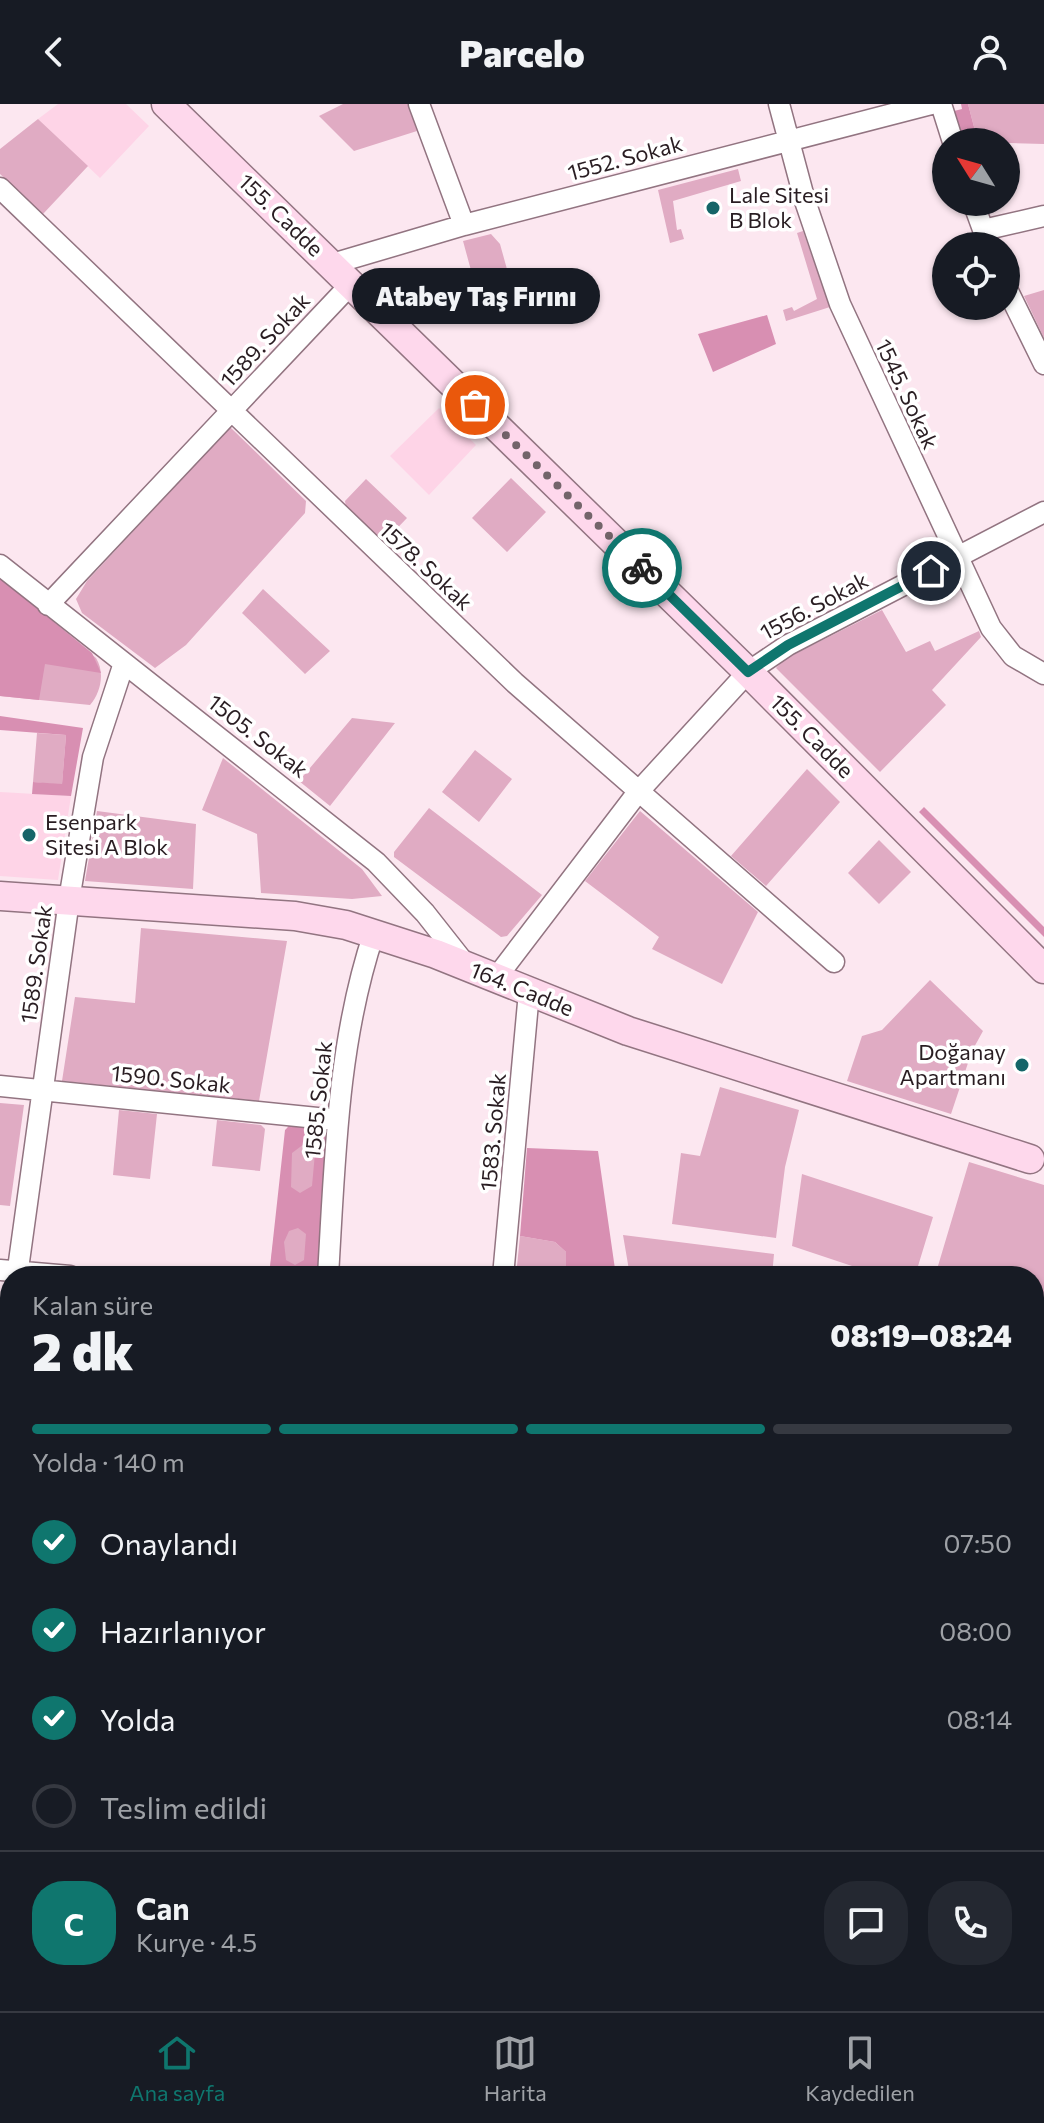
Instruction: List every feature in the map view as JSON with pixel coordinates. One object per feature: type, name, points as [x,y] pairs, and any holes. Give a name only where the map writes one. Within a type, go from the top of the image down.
[{"type":"street","name":"155. Cadde","points":[[166,104],[748,672],[1044,969]]},
{"type":"street","points":[[419,104],[464,225]]},
{"type":"street","name":"1545. Sokak","points":[[779,104],[840,304],[997,639],[1013,656],[1044,674]]},
{"type":"street","name":"1552. Sokak","points":[[342,274],[464,225],[931,104]]},
{"type":"street","points":[[941,104],[949,128]]},
{"type":"street","name":"1578. Sokak","points":[[0,188],[504,672],[834,962]]},
{"type":"street","points":[[1002,232],[1044,216]]},
{"type":"street","name":"1589. Sokak","points":[[48,605],[231,412],[342,274]]},
{"type":"street","points":[[1020,315],[1044,364]]},
{"type":"street","name":"1556. Sokak","points":[[496,978],[638,792],[748,672],[788,645],[1044,512]]},
{"type":"street","name":"1505. Sokak","points":[[0,565],[376,862],[425,913],[467,966]]},
{"type":"street","name":"1589. Sokak","points":[[12,1266],[44,1090],[69,900],[93,757],[124,663]]},
{"type":"street","name":"164. Cadde","points":[[0,896],[295,916],[374,933],[467,966],[640,1035],[1039,1161]]},
{"type":"street","name":"1585. Sokak","points":[[329,1266],[337,1120],[360,980],[374,933]]},
{"type":"street","name":"1583. Sokak","points":[[504,1266],[529,992]]},
{"type":"street","name":"1590. Sokak","points":[[0,1086],[337,1120]]},
{"type":"shaded area","points":[[58,104],[126,104],[149,126],[100,178],[38,119]]},
{"type":"shaded area","points":[[343,104],[408,104],[417,131],[354,151],[319,116]]},
{"type":"shaded area","points":[[961,104],[968,104],[974,128],[959,128],[954,111],[962,109]]},
{"type":"shaded area","points":[[968,104],[1044,104],[1044,144],[1020,143],[1020,128],[974,128]]},
{"type":"shaded area","points":[[38,119],[88,166],[43,214],[0,174],[0,149]]},
{"type":"shaded area","points":[[738,169],[741,181],[673,201],[677,230],[681,229],[684,239],[670,243],[658,190]]},
{"type":"shaded area","points":[[803,231],[830,307],[786,321],[783,310],[792,307],[794,311],[817,299],[797,233]]},
{"type":"shaded area","points":[[491,234],[500,244],[515,298],[481,307],[463,241]]},
{"type":"shaded area","points":[[1044,290],[1044,338],[1024,296]]},
{"type":"shaded area","points":[[767,315],[776,344],[713,372],[698,334]]},
{"type":"shaded area","points":[[439,408],[476,445],[429,495],[390,456]]},
{"type":"shaded area","points":[[230,427],[306,501],[305,513],[186,645],[155,668],[82,613],[76,599],[87,581]]},
{"type":"shaded area","points":[[511,478],[546,512],[507,552],[472,518]]},
{"type":"shaded area","points":[[366,479],[407,518],[383,543],[346,507],[345,501]]},
{"type":"shaded area","points":[[0,578],[96,658],[100,682],[97,695],[90,705],[0,696]]},
{"type":"shaded area","points":[[0,578],[92,653],[101,673],[45,664],[39,700],[0,696]]},
{"type":"shaded area","points":[[263,589],[330,651],[305,674],[242,613]]},
{"type":"shaded area","points":[[882,610],[906,652],[930,641],[935,651],[979,631],[981,637],[932,690],[946,705],[880,772],[776,668],[783,660]]},
{"type":"shaded area","points":[[0,716],[83,728],[71,796],[32,794],[33,782],[62,784],[66,735],[0,730]]},
{"type":"shaded area","points":[[352,718],[395,723],[330,806],[299,781]]},
{"type":"shaded area","points":[[37,733],[66,735],[62,785],[33,782]]},
{"type":"shaded area","points":[[475,750],[512,779],[479,822],[442,792]]},
{"type":"shaded area","points":[[223,758],[362,869],[382,896],[352,899],[261,893],[257,834],[202,810]]},
{"type":"shaded area","points":[[807,769],[840,802],[766,886],[731,856]]},
{"type":"shaded area","name":"Esenpark Sitesi A Blok","points":[[0,792],[71,796],[58,880],[0,876]]},
{"type":"shaded area","points":[[924,807],[1044,927],[1044,937],[919,812]]},
{"type":"shaded area","points":[[429,808],[542,895],[507,936],[501,937],[394,857],[394,852]]},
{"type":"shaded area","points":[[97,811],[196,824],[193,889],[85,881]]},
{"type":"shaded area","points":[[640,811],[758,912],[722,984],[652,949],[659,937],[585,881]]},
{"type":"shaded area","points":[[879,840],[911,872],[879,904],[848,873]]},
{"type":"shaded area","points":[[141,928],[287,941],[259,1101],[62,1081],[75,997],[135,1003]]},
{"type":"shaded area","points":[[930,980],[983,1031],[972,1051],[951,1114],[847,1081],[862,1036],[882,1030]]},
{"type":"shaded area","points":[[720,1087],[799,1110],[785,1167],[776,1238],[672,1224],[681,1153],[700,1156]]},
{"type":"shaded area","points":[[0,1103],[24,1105],[10,1206],[0,1205]]},
{"type":"shaded area","points":[[119,1110],[157,1114],[150,1179],[113,1175]]},
{"type":"shaded area","points":[[217,1120],[261,1125],[265,1129],[260,1171],[212,1166]]},
{"type":"shaded area","points":[[292,1123],[320,1128],[326,1138],[319,1266],[270,1266],[285,1130]],"holes":[[[304,1144],[315,1153],[312,1186],[300,1193],[291,1187],[292,1153]],[[298,1228],[306,1234],[304,1260],[295,1265],[286,1260],[284,1242],[289,1231]]]},
{"type":"shaded area","points":[[288,1125],[324,1131],[318,1266],[270,1266]]},
{"type":"shaded area","points":[[527,1148],[598,1151],[615,1266],[566,1266],[566,1252],[555,1242],[520,1236]]},
{"type":"shaded area","points":[[969,1162],[1044,1185],[1044,1266],[938,1266]]},
{"type":"shaded area","points":[[802,1174],[933,1217],[918,1266],[852,1266],[792,1246]]},
{"type":"shaded area","points":[[623,1235],[774,1254],[773,1266],[628,1266]]},
{"type":"shaded area","points":[[520,1236],[555,1242],[566,1252],[566,1266],[517,1266]]},
{"type":"way so far","points":[[475,405],[642,568]]},
{"type":"place","name":"Lale Sitesi B Blok","points":[[713,208]]},
{"type":"place","name":"Atabey Taş Fırını","points":[[475,405]]},
{"type":"place","name":"Esenpark Sitesi A Blok","points":[[29,835]]},
{"type":"place","name":"Doğanay Apartmanı","points":[[1022,1065]]},
{"type":"route","points":[[642,568],[748,672],[788,645],[931,571]]}]
